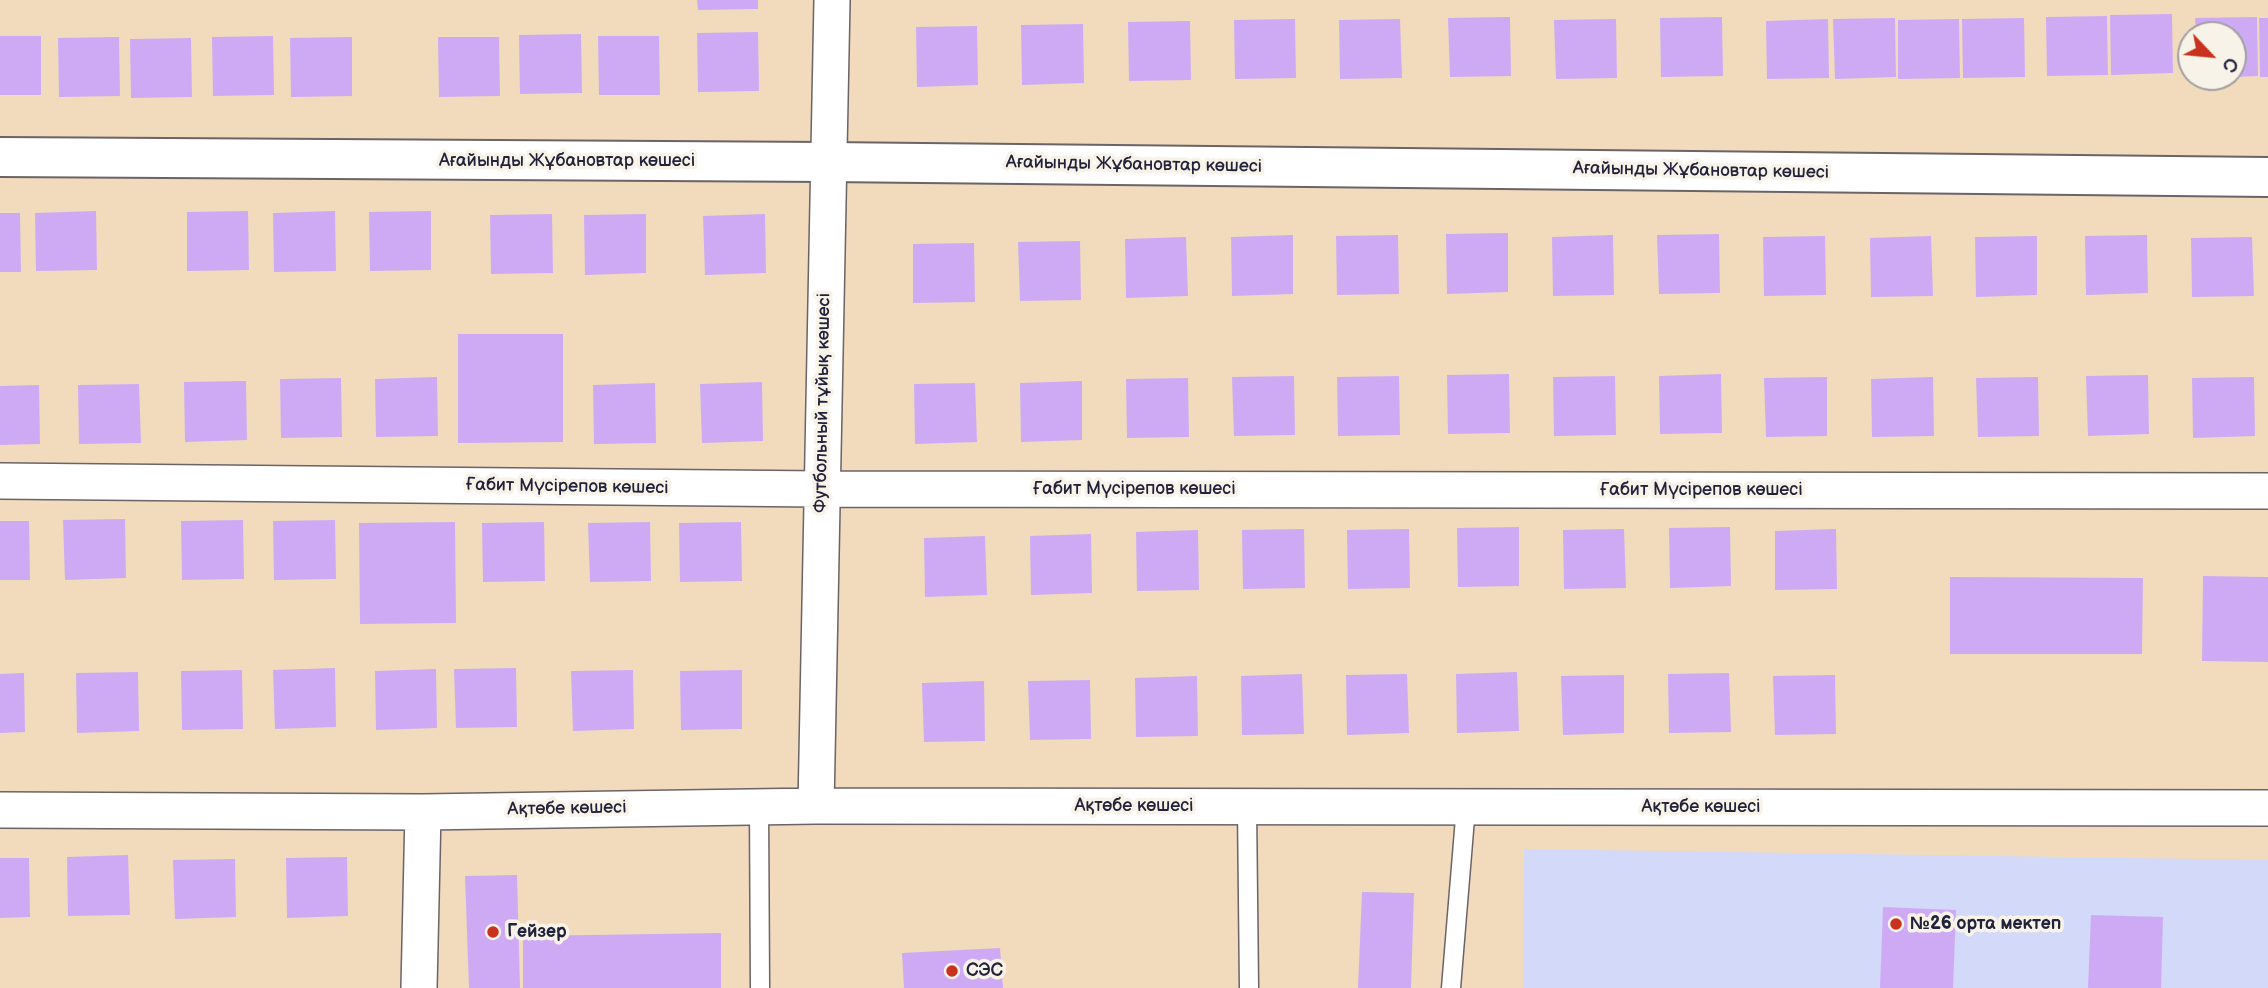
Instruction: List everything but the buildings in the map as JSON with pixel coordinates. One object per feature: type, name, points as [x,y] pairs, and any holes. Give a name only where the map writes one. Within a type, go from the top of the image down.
[{"type":"street","name":"Футбольный тұйық көшесі","points":[[816,806],[832,0]]},
{"type":"street","name":"Ағайынды Жұбановтар көшесі","points":[[0,157],[827,162],[2268,177]]},
{"type":"street","name":"Ғабит Мүсірепов көшесі","points":[[0,481],[821,489],[2268,491]]},
{"type":"street","name":"Ақтөбе көшесі","points":[[0,810],[423,811],[759,806],[2268,808]]},
{"type":"street","points":[[419,988],[423,811]]},
{"type":"lane","points":[[759,806],[760,988]]},
{"type":"lane","points":[[1451,988],[1466,806]]},
{"type":"lane","points":[[1247,807],[1249,988]]},
{"type":"shaded area","name":"№26 орта мектеп","points":[[1524,849],[2268,860],[2268,988],[1523,988]]},
{"type":"place","name":"№26 орта мектеп","points":[[1896,924]]},
{"type":"place","name":"Гейзер","points":[[493,932]]},
{"type":"place","name":"СЭС","points":[[952,971]]}]
